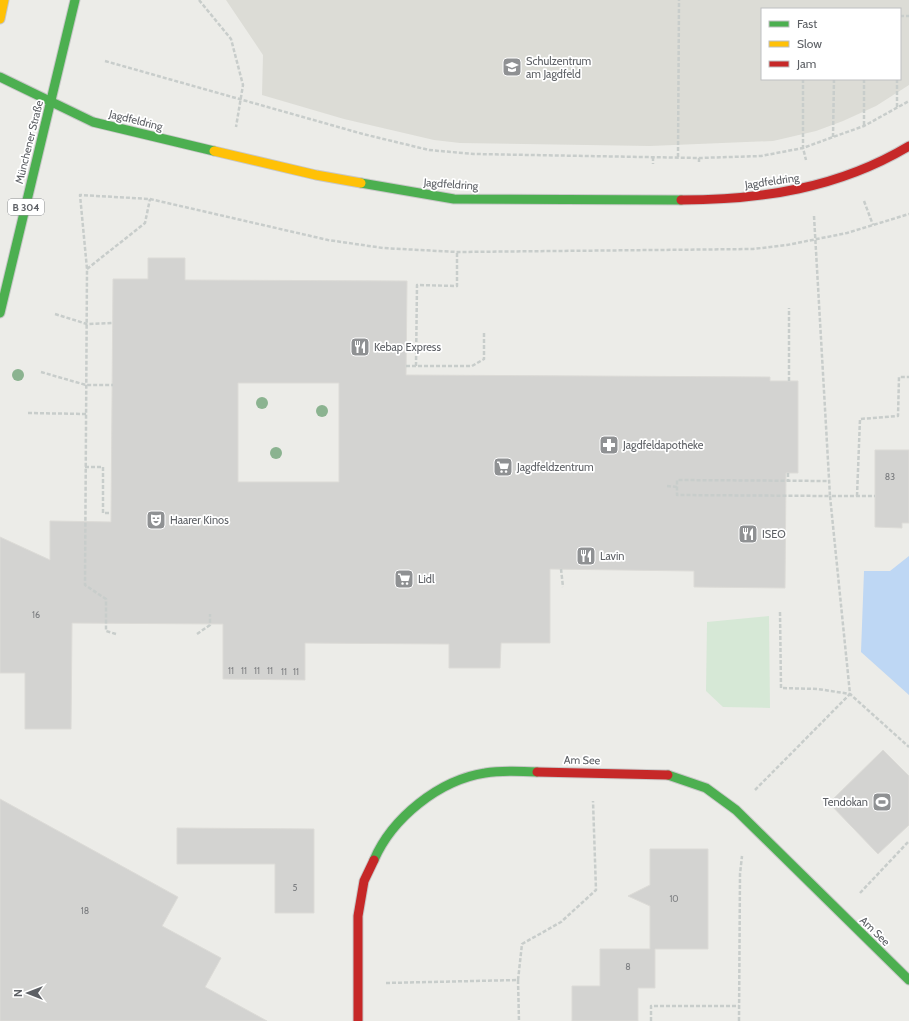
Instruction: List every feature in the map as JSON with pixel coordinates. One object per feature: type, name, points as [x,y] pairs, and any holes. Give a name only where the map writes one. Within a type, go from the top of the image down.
[{"type":"street","points":[[0,19],[4,0]]},
{"type":"street","name":"Münchener Straße","points":[[0,312],[74,0]]},
{"type":"street","name":"Jagdfeldring","points":[[0,77],[93,122],[316,175],[454,199],[696,200],[765,196],[812,187],[842,179],[878,164],[909,146]]},
{"type":"street","name":"Am See","points":[[358,1021],[358,916],[364,881],[376,854],[396,823],[429,795],[460,781],[484,773],[511,771],[669,775],[706,788],[736,810],[909,980]]},
{"type":"path","points":[[199,0],[230,39],[243,85],[232,155]]},
{"type":"path","points":[[678,157],[679,0]]},
{"type":"path","points":[[105,61],[241,100],[429,150],[474,154],[699,158],[761,156],[803,148],[864,126],[909,101]]},
{"type":"path","points":[[803,80],[803,148]]},
{"type":"path","points":[[833,137],[834,80]]},
{"type":"path","points":[[864,80],[864,126]]},
{"type":"path","points":[[897,80],[897,108]]},
{"type":"path","points":[[653,157],[653,164]]},
{"type":"path","points":[[699,158],[699,164]]},
{"type":"path","points":[[116,634],[106,631],[106,599],[85,585],[87,269],[80,195],[150,199],[328,240],[383,248],[457,252],[753,249],[787,245],[848,233],[909,214]]},
{"type":"path","points":[[87,269],[145,223],[150,199]]},
{"type":"path","points":[[816,239],[830,496],[850,694]]},
{"type":"path","points":[[416,366],[417,285],[457,286],[457,252]]},
{"type":"path","points":[[789,308],[789,381]]},
{"type":"path","points":[[55,314],[86,324],[113,323]]},
{"type":"path","points":[[406,366],[472,366],[484,359],[484,333]]},
{"type":"path","points":[[41,372],[86,385],[113,386]]},
{"type":"path","points":[[857,496],[860,419],[898,416],[899,377],[909,377]]},
{"type":"path","points":[[28,413],[86,414]]},
{"type":"path","points":[[85,468],[103,467],[103,513],[112,513]]},
{"type":"path","points":[[788,473],[788,481]]},
{"type":"path","points":[[829,481],[677,480],[677,495],[875,496]]},
{"type":"path","points":[[667,486],[677,487]]},
{"type":"path","points":[[561,569],[563,587]]},
{"type":"path","points":[[780,612],[781,688],[818,689],[850,694],[909,747]]},
{"type":"path","points":[[197,634],[210,626],[210,614]]},
{"type":"path","points":[[736,810],[850,694]]},
{"type":"path","points":[[520,1021],[518,980],[522,944],[561,922],[596,890],[592,773]]},
{"type":"path","points":[[739,1021],[741,861],[750,825]]},
{"type":"path","points":[[841,914],[909,841]]},
{"type":"path","points":[[358,983],[518,980]]},
{"type":"path","points":[[651,1021],[651,1006],[739,1006]]},
{"type":"shaded area","name":"Schulzentrum am Jagdfeld","points":[[226,0],[909,0],[909,85],[876,106],[843,121],[816,131],[773,141],[650,146],[460,143],[434,140],[344,119],[262,95],[263,55]]},
{"type":"green space","points":[[769,616],[770,708],[723,707],[706,691],[707,622]]},
{"type":"water","points":[[909,556],[909,695],[861,652],[864,571],[890,571]]},
{"type":"building","name":"Jagdfeldzentrum","points":[[148,258],[185,258],[185,280],[407,281],[406,375],[770,377],[770,381],[798,381],[798,473],[786,473],[785,588],[694,587],[694,571],[550,569],[550,643],[501,643],[500,668],[449,668],[449,644],[305,643],[305,680],[223,679],[223,624],[72,623],[71,729],[25,729],[25,673],[0,673],[0,537],[50,560],[50,521],[111,522],[113,279],[148,279]],"holes":[[[238,383],[339,383],[339,482],[238,482]]]},
{"type":"building","points":[[875,450],[909,450],[909,523],[902,523],[902,528],[875,527]]},
{"type":"building","points":[[883,750],[909,776],[909,825],[878,854],[829,803]]},
{"type":"building","points":[[0,799],[178,897],[162,926],[221,958],[205,987],[267,1021],[0,1021]]},
{"type":"building","points":[[177,828],[314,829],[314,913],[275,913],[275,864],[177,864]]},
{"type":"building","points":[[650,849],[708,849],[708,949],[655,949],[655,988],[638,988],[638,1021],[572,1021],[572,986],[600,986],[600,949],[650,949],[650,906],[628,896],[650,885]]},
{"type":"traffic: fast","points":[[0,313],[75,0]]},
{"type":"traffic: fast","points":[[0,77],[93,122],[214,151]]},
{"type":"traffic: fast","points":[[361,183],[454,199],[681,200]]},
{"type":"traffic: fast","points":[[374,860],[382,844],[392,830],[419,803],[434,793],[468,777],[485,773],[511,771],[537,772]]},
{"type":"traffic: fast","points":[[668,775],[706,788],[736,810],[909,980]]},
{"type":"traffic: slow","points":[[0,19],[4,0]]},
{"type":"traffic: slow","points":[[214,151],[316,175],[361,183]]},
{"type":"traffic: jam","points":[[681,200],[741,197],[799,189],[827,182],[855,172],[909,146]]},
{"type":"traffic: jam","points":[[537,772],[668,775]]},
{"type":"traffic: jam","points":[[358,1021],[358,916],[364,881],[374,860]]},
{"type":"place","name":"Schulzentrum am Jagdfeld","points":[[512,67]]},
{"type":"place","name":"Kebap Express","points":[[360,347]]},
{"type":"place","name":"Jagdfeldapotheke","points":[[609,445]]},
{"type":"place","name":"Jagdfeldzentrum","points":[[503,467]]},
{"type":"place","name":"Haarer Kinos","points":[[156,520]]},
{"type":"place","name":"ISEO","points":[[748,534]]},
{"type":"place","name":"Lavin","points":[[586,556]]},
{"type":"place","name":"Lidl","points":[[404,579]]},
{"type":"place","name":"Tendokan","points":[[882,802]]}]
